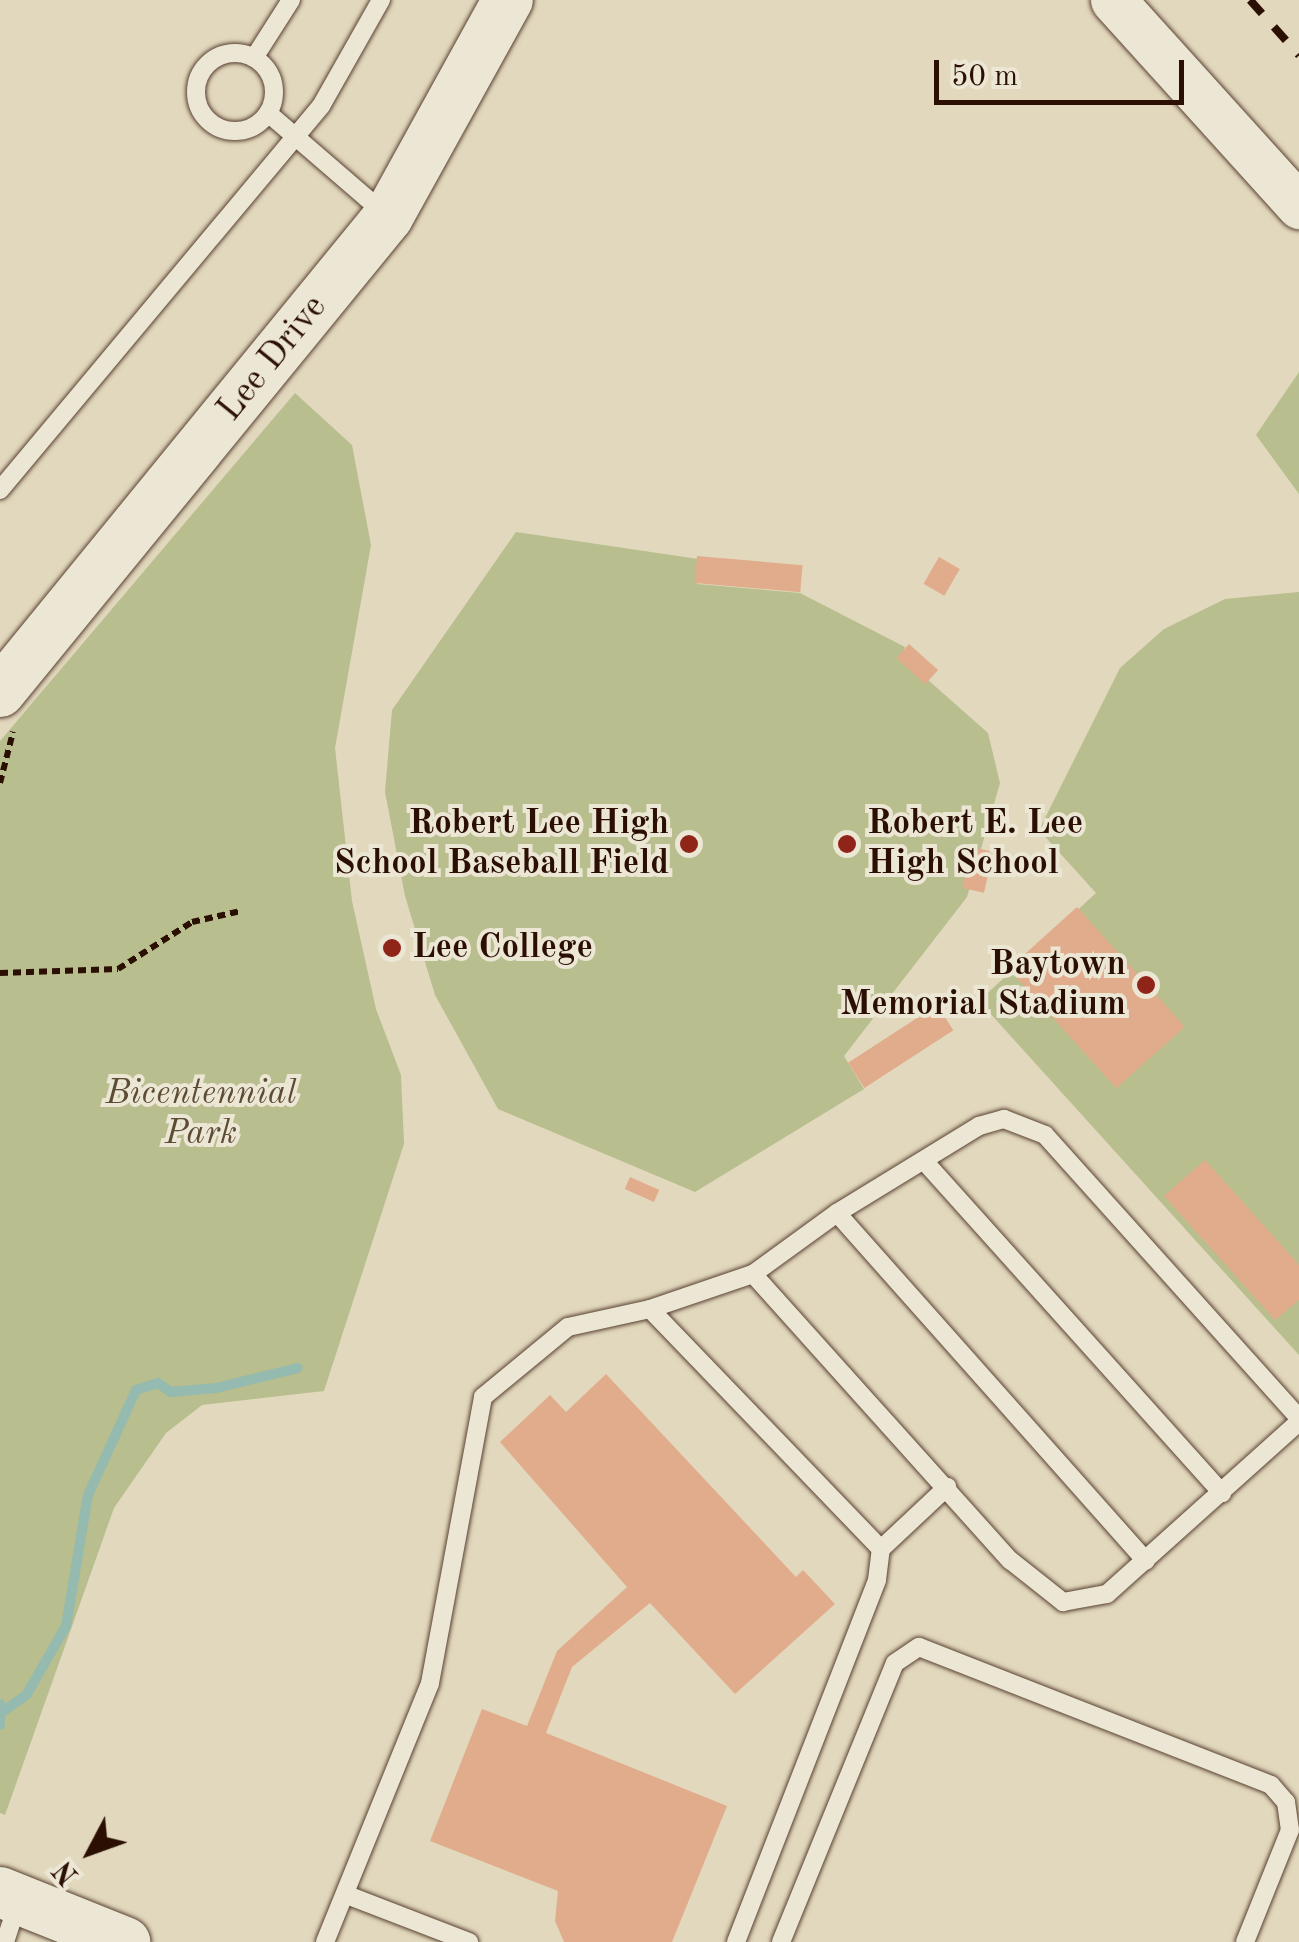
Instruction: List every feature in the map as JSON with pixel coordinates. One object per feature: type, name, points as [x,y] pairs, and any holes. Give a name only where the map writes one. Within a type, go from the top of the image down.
[{"type":"main road","name":"Lee Drive","points":[[0,692],[388,217],[508,0]]},
{"type":"main road","points":[[8,1911],[125,1942]]},
{"type":"street","points":[[1113,0],[1299,206]]},
{"type":"lane","points":[[254,58],[291,0]]},
{"type":"lane","points":[[0,490],[321,106],[381,0]]},
{"type":"lane","points":[[230,53],[254,58],[274,88],[268,113],[234,131],[210,122],[196,100],[208,63],[230,53]]},
{"type":"lane","points":[[268,113],[388,217]]},
{"type":"lane","points":[[326,1942],[430,1684],[483,1396],[568,1327],[650,1309],[753,1274],[837,1213],[926,1162],[979,1126],[1004,1119],[1045,1136],[1299,1420],[1107,1594],[1063,1602],[1010,1560],[753,1274]]},
{"type":"lane","points":[[926,1162],[1222,1493]]},
{"type":"lane","points":[[837,1213],[1146,1562]]},
{"type":"lane","points":[[650,1309],[882,1548]]},
{"type":"lane","points":[[736,1942],[877,1580],[882,1548],[947,1486]]},
{"type":"lane","points":[[781,1942],[895,1663],[919,1647],[1271,1786],[1286,1802],[1290,1830],[1245,1942]]},
{"type":"lane","points":[[346,1895],[469,1942]]},
{"type":"path","points":[[0,973],[118,969],[182,926],[241,911]]},
{"type":"green space","points":[[1299,372],[1299,494],[1256,435]]},
{"type":"green space","name":"Bicentennial Park","points":[[295,393],[352,445],[371,545],[335,748],[352,901],[376,1009],[401,1075],[404,1144],[324,1391],[202,1405],[166,1433],[114,1508],[5,1815],[0,1813],[0,741]]},
{"type":"green space","name":"Robert Lee High School Baseball Field","points":[[516,532],[698,559],[697,584],[800,593],[905,647],[901,656],[988,733],[1000,783],[967,897],[844,1056],[864,1089],[695,1192],[498,1109],[435,995],[405,896],[385,792],[392,710]]},
{"type":"green space","name":"Baytown Memorial Stadium","points":[[1299,592],[1299,1355],[979,1001],[1096,893],[1039,830],[1120,668],[1164,629],[1225,599]]},
{"type":"building","points":[[697,556],[803,565],[800,592],[695,583]]},
{"type":"building","points":[[939,557],[960,569],[944,596],[924,584]]},
{"type":"building","points":[[909,644],[938,670],[925,684],[896,658]]},
{"type":"building","points":[[972,847],[993,852],[984,893],[963,888]]},
{"type":"building","points":[[1077,907],[1185,1027],[1116,1088],[1009,969]]},
{"type":"building","points":[[937,1005],[953,1030],[864,1088],[848,1063]]},
{"type":"building","points":[[1205,1160],[1299,1265],[1299,1300],[1275,1320],[1164,1196]]},
{"type":"building","points":[[630,1177],[659,1190],[654,1202],[625,1189]]},
{"type":"building","points":[[606,1374],[796,1577],[803,1570],[835,1604],[735,1694],[650,1603],[572,1667],[546,1733],[727,1806],[672,1942],[564,1942],[555,1921],[558,1891],[430,1841],[482,1709],[527,1726],[557,1651],[627,1587],[500,1442],[550,1395],[566,1412]]},
{"type":"waterway","points":[[4,1711],[27,1694],[66,1626],[88,1495],[136,1390],[158,1383],[171,1392],[216,1388],[298,1368]]},
{"type":"waterway","points":[[0,1704],[0,1725]]},
{"type":"railway","points":[[1250,0],[1299,55]]},
{"type":"place","name":"Robert Lee High School Baseball Field","points":[[689,844]]},
{"type":"place","name":"Robert E. Lee High School","points":[[847,844]]},
{"type":"place","name":"Lee College","points":[[392,948]]},
{"type":"place","name":"Baytown Memorial Stadium","points":[[1146,985]]}]
